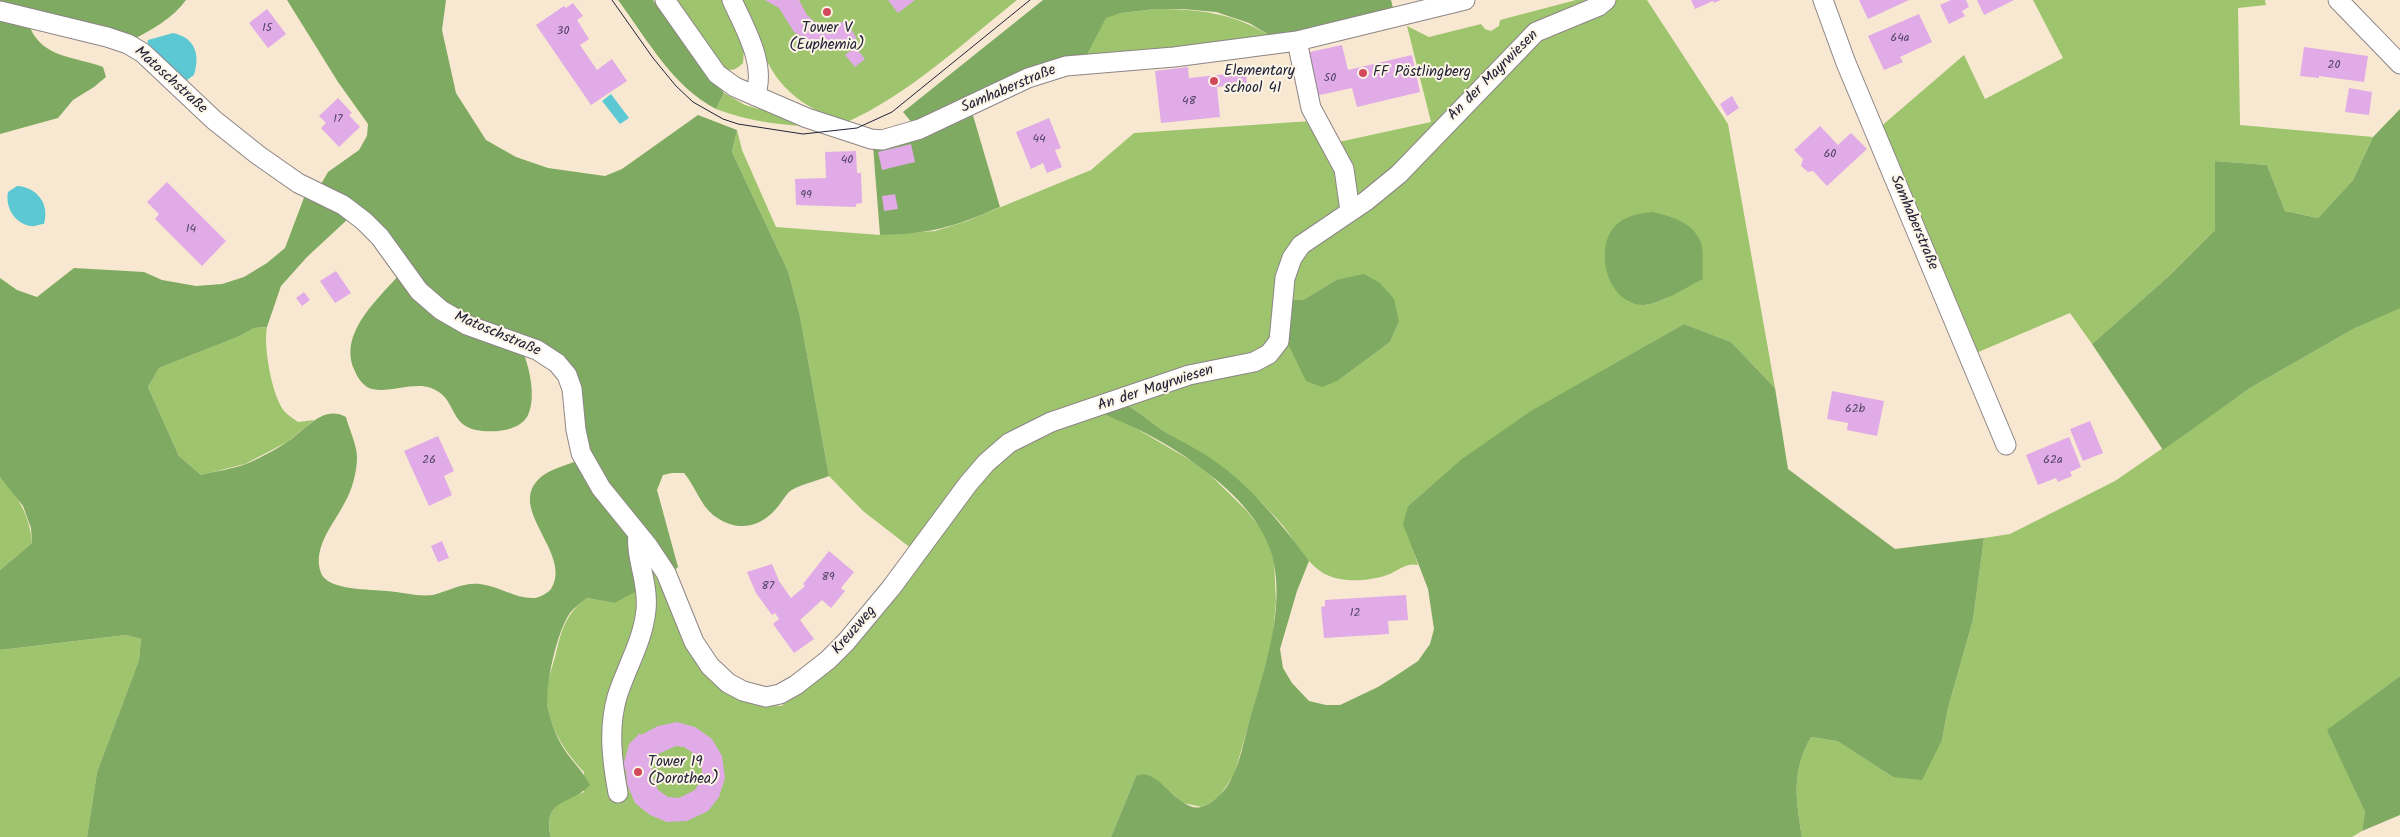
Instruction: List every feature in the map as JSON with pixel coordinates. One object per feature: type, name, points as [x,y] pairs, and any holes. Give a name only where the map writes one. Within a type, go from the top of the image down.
[{"type":"street","name":"Samhaberstraße","points":[[665,0],[717,74],[726,82],[755,96],[825,124],[871,139],[882,140],[920,129],[1028,78],[1066,66],[1174,57],[1297,42],[1465,0]]},
{"type":"street","points":[[732,0],[753,48],[759,72],[759,85],[755,96]]},
{"type":"street","name":"An der Mayrwiesen","points":[[920,549],[986,463],[998,451],[1021,436],[1046,424],[1189,375],[1247,363],[1265,357],[1279,341],[1282,291],[1292,258],[1307,240],[1373,196],[1398,174],[1531,37],[1546,26],[1599,6],[1606,0]]},
{"type":"street","name":"Samhaberstraße","points":[[1823,0],[1846,63],[2006,445]]},
{"type":"street","points":[[2338,0],[2400,64]]},
{"type":"street","name":"Matoschstraße","points":[[0,11],[107,37],[128,44],[143,53],[214,120],[258,155],[298,182],[343,205],[364,220],[380,237],[419,291],[440,310],[467,325],[536,350],[557,363],[568,375],[572,389],[577,438],[581,453],[601,488],[638,532],[666,573],[694,642],[710,666],[728,683],[743,691],[761,697],[775,696]]},
{"type":"street","points":[[1297,42],[1311,108],[1344,169],[1350,211]]},
{"type":"street","points":[[1960,377],[1963,346]]},
{"type":"street","points":[[618,793],[612,740],[614,710],[639,641],[646,609],[646,583],[637,541],[638,532]]},
{"type":"street","name":"Kreuzweg","points":[[775,696],[807,678],[836,652],[877,606],[920,549]]},
{"type":"green space","points":[[0,0],[186,0],[181,7],[155,28],[132,40],[0,5]]},
{"type":"green space","points":[[287,0],[446,0],[442,30],[456,93],[486,140],[516,157],[548,168],[605,176],[622,169],[698,115],[737,130],[732,152],[788,271],[800,316],[829,476],[792,490],[768,517],[761,521],[753,525],[737,526],[721,520],[708,511],[684,473],[663,475],[657,490],[678,567],[674,571],[594,466],[586,441],[572,369],[457,315],[321,184],[328,172],[359,150],[367,136],[368,124],[338,82]]},
{"type":"green space","points":[[618,0],[653,0],[701,66],[724,93],[716,109],[701,100],[674,75],[650,46]]},
{"type":"green space","points":[[673,0],[723,0],[744,50],[743,63],[734,69],[724,68]]},
{"type":"green space","points":[[741,0],[1017,0],[914,83],[892,98],[845,123],[821,113],[802,102],[776,76],[767,61]]},
{"type":"green space","points":[[1043,0],[1391,0],[1393,8],[1335,25],[1271,36],[1249,23],[1216,12],[1156,9],[1121,13],[1106,18],[1086,57],[913,124],[903,112]]},
{"type":"green space","points":[[1576,0],[1596,0],[1549,20],[1399,166],[1357,200],[1334,143],[1431,122],[1407,26],[1429,37],[1481,24],[1485,29],[1491,31],[1499,26],[1500,20]]},
{"type":"green space","points":[[1613,0],[1647,0],[1728,124],[1775,388],[1731,342],[1684,324],[1595,375],[1430,487],[1408,506],[1412,546],[1418,565],[1406,566],[1373,579],[1349,580],[1334,578],[1314,566],[1277,519],[1244,486],[1210,460],[1124,404],[1286,340],[1292,351],[1339,380],[1390,342],[1399,322],[1336,280],[1303,300],[1287,299],[1299,258],[1528,45]],"holes":[[[1701,243],[1700,254],[1692,275],[1685,284],[1668,298],[1646,305],[1627,301]]]},
{"type":"green space","points":[[2033,0],[2265,0],[2266,5],[2238,8],[2240,125],[2373,137],[2353,180],[2318,218],[2285,211],[2267,165],[2215,161],[2215,230],[2169,276],[2092,344],[2070,313],[1976,353],[1878,129],[1964,55],[1985,99],[2063,58]]},
{"type":"green space","points":[[1156,9],[1202,11],[1229,17],[1257,28],[1271,36],[1086,57],[1106,17],[1121,13]]},
{"type":"green space","points":[[0,17],[30,28],[36,38],[52,51],[103,67],[106,77],[73,100],[58,118],[0,134]]},
{"type":"green space","points":[[724,93],[745,105],[822,127],[768,122],[716,109]]},
{"type":"green space","points":[[2400,109],[2400,308],[2355,328],[2250,388],[2163,450],[2092,344],[2169,276],[2215,230],[2215,161],[2267,165],[2285,211],[2318,218],[2353,180],[2373,137]]},
{"type":"green space","points":[[972,112],[1000,207],[969,220],[942,228],[913,233],[880,235],[873,146]]},
{"type":"green space","points":[[1311,121],[1337,168],[1342,193],[1340,205],[1333,215],[1322,224],[1301,236],[1271,339],[1260,352],[1035,423],[912,549],[863,511],[829,476],[800,316],[788,271],[732,152],[737,130],[742,150],[776,227],[880,235],[935,231],[967,221],[1091,170],[1134,133]]},
{"type":"green space","points":[[305,195],[349,218],[307,257],[281,286],[267,327],[254,328],[240,336],[159,368],[148,387],[179,456],[201,475],[241,466],[257,459],[287,442],[314,420],[322,416],[338,414],[346,417],[357,452],[355,475],[347,499],[321,546],[319,564],[325,579],[351,588],[433,595],[462,586],[480,584],[521,597],[535,598],[544,595],[551,589],[556,575],[554,561],[534,517],[530,503],[532,489],[545,474],[579,460],[628,529],[637,591],[614,603],[587,598],[570,613],[556,646],[548,688],[548,709],[560,742],[590,785],[554,809],[549,824],[551,837],[87,837],[97,772],[139,660],[141,639],[126,635],[0,650],[0,570],[32,543],[31,528],[23,506],[0,477],[0,278],[17,290],[37,297],[74,268],[144,272],[162,280],[196,286],[222,284],[244,277],[267,263],[285,248]]},
{"type":"green space","points":[[1652,212],[1681,221],[1698,236],[1702,250],[1703,279],[1666,299],[1643,305],[1631,302],[1620,295],[1613,285],[1607,273],[1605,247],[1609,235],[1616,225],[1624,219]]},
{"type":"green space","points":[[1364,274],[1380,283],[1394,299],[1399,322],[1390,342],[1339,380],[1322,387],[1306,381],[1286,340],[1287,299],[1303,300],[1336,280]]},
{"type":"green space","points":[[399,275],[523,352],[530,375],[532,392],[530,408],[524,421],[505,430],[476,430],[467,427],[461,422],[445,398],[431,388],[415,386],[381,390],[367,387],[361,381],[355,371],[351,356],[356,330],[371,306]]},
{"type":"green space","points":[[2398,307],[2400,308],[2400,676],[2328,730],[2365,812],[2362,831],[2352,837],[1802,837],[1797,798],[1798,774],[1800,762],[1811,737],[1837,741],[1893,777],[1942,740],[1948,708],[1973,620],[1984,538],[2010,534],[2115,481],[2250,388],[2355,328]]},
{"type":"green space","points":[[1684,324],[1731,342],[1775,388],[1788,469],[1895,549],[1984,538],[1973,620],[1948,708],[1942,740],[1922,780],[1893,777],[1837,741],[1811,737],[1800,762],[1798,774],[1797,798],[1802,837],[1111,837],[1136,776],[1146,775],[1154,778],[1189,806],[1204,806],[1224,791],[1236,769],[1267,660],[1275,620],[1276,579],[1273,559],[1264,535],[1248,512],[1228,490],[1177,451],[1124,423],[1100,413],[1124,404],[1162,430],[1206,455],[1240,481],[1288,533],[1309,561],[1297,591],[1280,649],[1283,668],[1292,683],[1309,701],[1326,705],[1340,705],[1378,687],[1418,661],[1430,644],[1434,629],[1428,589],[1403,524],[1408,506],[1462,459],[1531,411]]},
{"type":"green space","points":[[267,327],[266,346],[270,371],[280,405],[285,412],[298,422],[314,420],[287,442],[245,464],[201,475],[179,456],[148,387],[159,368],[240,336],[254,328]]},
{"type":"green space","points":[[1100,413],[1125,422],[1202,467],[1246,510],[1265,534],[1274,561],[1276,602],[1272,643],[1234,775],[1218,798],[1202,807],[1183,803],[1163,785],[1136,776],[1111,837],[551,837],[549,827],[552,812],[561,802],[584,792],[584,772],[569,755],[552,724],[547,702],[549,676],[560,636],[566,622],[574,610],[587,598],[614,603],[647,553],[689,643],[765,704],[781,706],[832,669],[963,501],[1018,443]]},
{"type":"green space","points":[[0,477],[18,499],[26,515],[32,543],[0,570]]},
{"type":"green space","points":[[126,635],[141,639],[139,660],[97,772],[87,837],[0,837],[0,650]]},
{"type":"green space","points":[[2400,676],[2400,815],[2362,831],[2365,812],[2327,730]]},
{"type":"water","points":[[173,33],[187,39],[196,54],[194,75],[187,80],[147,47],[148,40]]},
{"type":"water","points":[[611,94],[629,118],[620,124],[602,101]]},
{"type":"water","points":[[17,186],[31,190],[40,198],[45,210],[44,224],[25,225],[15,218],[9,208],[7,197],[8,192]]},
{"type":"building","points":[[765,0],[799,0],[807,15],[815,22],[832,25],[846,21],[857,39],[829,46],[811,42],[794,32],[779,8]]},
{"type":"building","points":[[888,0],[915,0],[898,13]]},
{"type":"building","points":[[1691,0],[1721,0],[1714,3],[1713,1],[1695,9]]},
{"type":"building","points":[[1859,0],[1909,0],[1868,19]]},
{"type":"building","points":[[1951,0],[1966,0],[1969,7],[1962,11],[1965,16],[1949,24],[1940,5]]},
{"type":"building","points":[[1977,0],[2014,0],[1984,15]]},
{"type":"building","points":[[573,3],[583,16],[577,20],[589,39],[580,45],[597,70],[612,59],[627,81],[591,105],[536,25],[564,6],[566,8]]},
{"type":"building","points":[[267,9],[286,34],[268,48],[249,23]]},
{"type":"building","points":[[1919,14],[1932,42],[1900,57],[1903,62],[1884,70],[1868,36]]},
{"type":"building","points":[[1342,45],[1348,70],[1412,55],[1420,92],[1357,107],[1352,88],[1315,96],[1305,53]]},
{"type":"building","points":[[855,47],[865,59],[855,67],[845,55]]},
{"type":"building","points":[[2304,47],[2368,56],[2364,82],[2319,76],[2319,78],[2300,76]]},
{"type":"building","points":[[1188,67],[1189,78],[1246,72],[1247,84],[1217,87],[1220,117],[1161,123],[1155,71]]},
{"type":"building","points":[[2349,88],[2372,92],[2369,115],[2345,112]]},
{"type":"building","points":[[1732,96],[1739,108],[1727,116],[1720,104]]},
{"type":"building","points":[[338,98],[352,113],[349,115],[360,127],[339,147],[321,128],[326,123],[319,116]]},
{"type":"building","points":[[1049,118],[1061,148],[1055,150],[1062,167],[1047,173],[1043,163],[1031,169],[1016,132]]},
{"type":"building","points":[[1820,126],[1838,145],[1851,133],[1867,149],[1827,186],[1813,171],[1808,172],[1801,166],[1803,159],[1794,150]]},
{"type":"building","points":[[911,144],[915,162],[882,170],[878,152]]},
{"type":"building","points":[[856,151],[857,173],[861,173],[862,203],[856,204],[856,207],[796,205],[795,179],[826,178],[825,152]]},
{"type":"building","points":[[167,182],[226,241],[202,266],[155,219],[159,214],[147,202]]},
{"type":"building","points":[[895,194],[898,209],[884,211],[882,196]]},
{"type":"building","points":[[336,271],[351,293],[335,303],[320,281]]},
{"type":"building","points":[[304,292],[310,300],[302,306],[296,298]]},
{"type":"building","points":[[1832,391],[1884,401],[1877,436],[1847,430],[1848,423],[1827,419]]},
{"type":"building","points":[[2090,421],[2103,453],[2083,461],[2070,429]]},
{"type":"building","points":[[438,436],[454,471],[444,476],[452,495],[429,506],[404,451]]},
{"type":"building","points":[[2069,437],[2081,467],[2070,472],[2072,476],[2058,482],[2056,478],[2038,485],[2026,455]]},
{"type":"building","points":[[442,541],[449,558],[438,562],[431,546]]},
{"type":"building","points":[[829,551],[854,572],[841,588],[845,591],[831,608],[822,600],[800,620],[814,639],[794,653],[773,624],[779,619],[775,613],[772,615],[756,593],[747,572],[772,564],[779,581],[791,598],[805,586],[803,584]]},
{"type":"building","points":[[1406,595],[1408,620],[1388,621],[1389,634],[1324,638],[1321,607],[1325,606],[1325,600]]},
{"type":"building","name":"Tower 19 (Dorothea)","points":[[677,722],[695,727],[712,739],[722,756],[725,778],[719,797],[708,811],[687,821],[667,822],[650,815],[635,803],[627,784],[626,769],[622,770],[629,744],[640,733],[641,735],[658,726]],"holes":[[[676,746],[684,747],[696,755],[702,769],[702,777],[695,790],[679,798],[668,797],[658,790],[651,773],[652,766],[658,754]]]},
{"type":"tram line","points":[[612,0],[653,58],[676,86],[693,102],[723,119],[738,124],[803,134],[857,128],[892,112],[1030,0]]},
{"type":"place","name":"Tower V (Euphemia)","points":[[827,12]]},
{"type":"place","name":"FF Pöstlingberg","points":[[1363,73]]},
{"type":"place","name":"Elementary school 41","points":[[1214,81]]},
{"type":"place","name":"Tower 19 (Dorothea)","points":[[638,772]]}]
